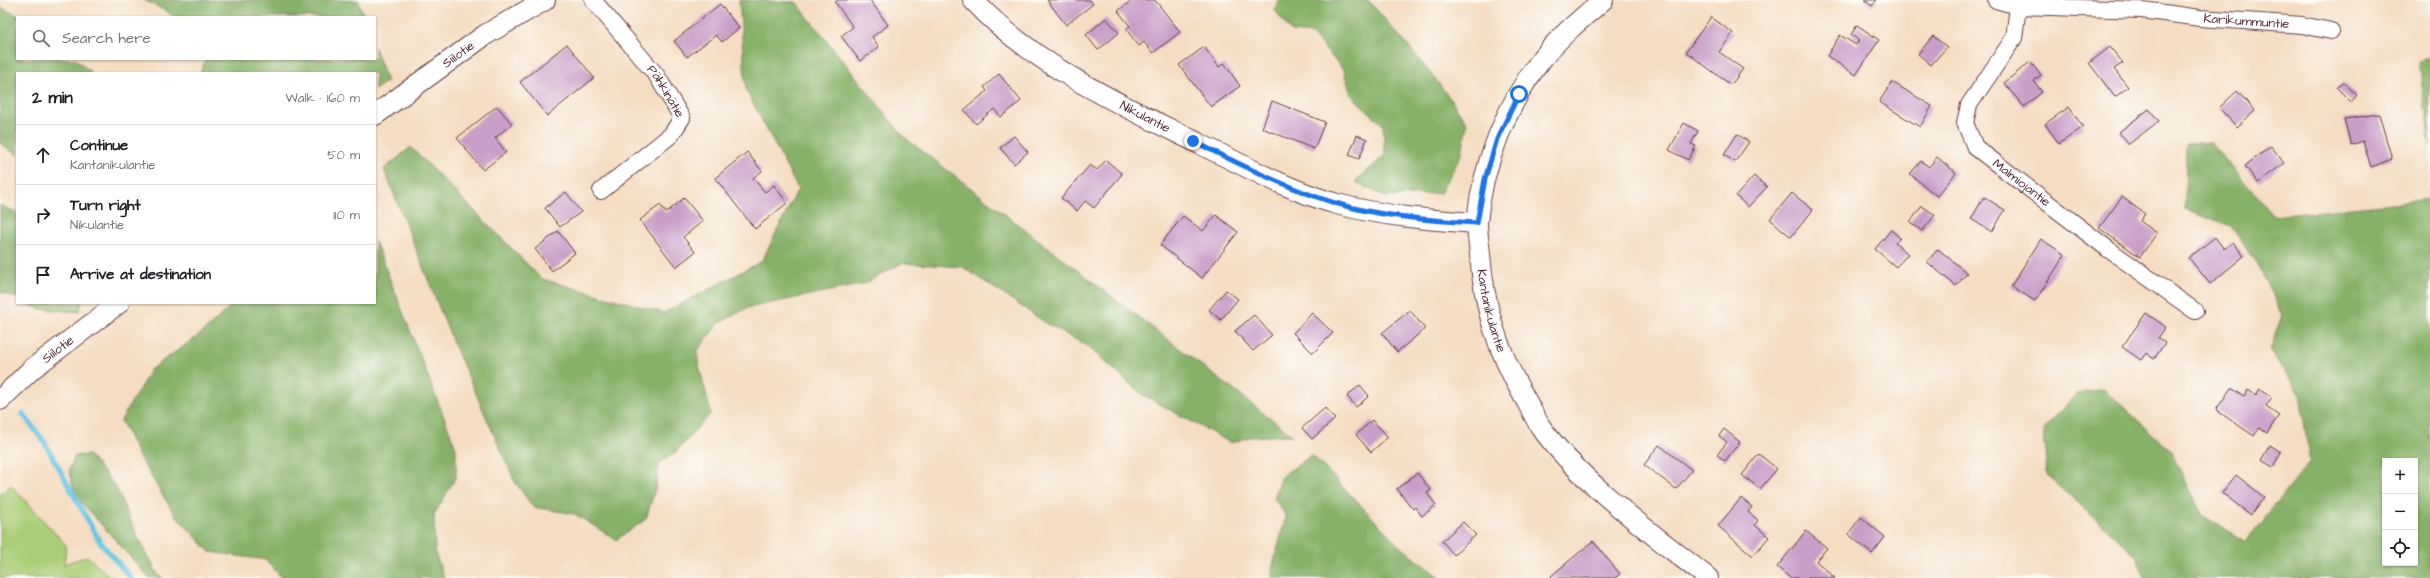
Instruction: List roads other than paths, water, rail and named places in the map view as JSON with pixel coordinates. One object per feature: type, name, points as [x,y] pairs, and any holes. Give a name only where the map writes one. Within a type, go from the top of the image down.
[{"type":"street","name":"Siilotie","points":[[376,114],[485,35],[545,0]]},
{"type":"street","name":"Pähkinätie","points":[[593,0],[657,76],[682,118],[667,138],[601,191]]},
{"type":"street","name":"Nikulantie","points":[[973,0],[990,18],[1056,67],[1116,102],[1274,181],[1336,204],[1394,214],[1477,223]]},
{"type":"street","name":"Kantanikulantie","points":[[1603,0],[1579,20],[1542,59],[1519,94],[1497,139],[1485,179],[1477,223],[1481,274],[1490,322],[1508,367],[1540,426],[1582,474],[1708,578]]},
{"type":"street","name":"Karikummuntie","points":[[1996,0],[2018,6],[2142,10],[2200,18],[2302,25],[2331,31]]},
{"type":"street","name":"Malmiojantie","points":[[2018,6],[2014,38],[1969,105],[1965,123],[1975,147],[2108,249],[2195,311]]},
{"type":"street","name":"Siilotie","points":[[0,400],[32,369],[118,304]]},
{"type":"waterway","points":[[23,414],[45,443],[100,542],[131,578]]}]
